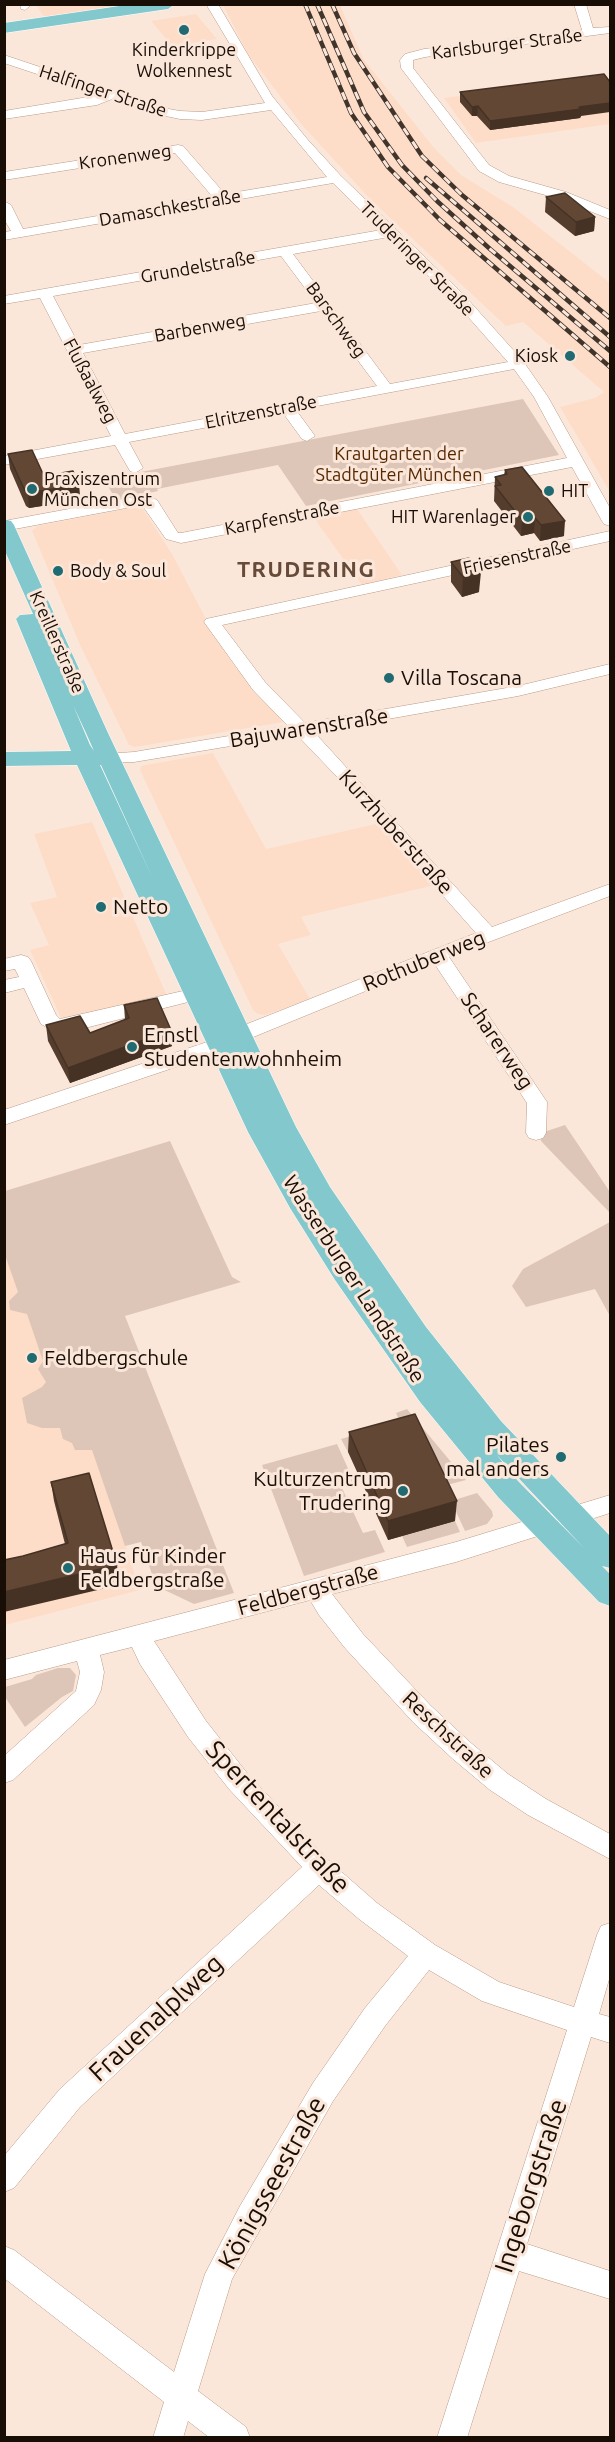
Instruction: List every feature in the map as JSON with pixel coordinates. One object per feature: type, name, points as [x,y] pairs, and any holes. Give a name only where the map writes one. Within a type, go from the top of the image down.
[{"type":"main road","points":[[4,28],[168,4]]},
{"type":"main road","points":[[4,35],[132,10]]},
{"type":"main road","name":"Kreillerstraße","points":[[5,526],[98,759]]},
{"type":"main road","name":"Kreillerstraße","points":[[4,565],[98,759]]},
{"type":"main road","name":"Bajuwarenstraße","points":[[4,759],[98,759]]},
{"type":"main road","name":"Wasserburger Landstraße","points":[[98,759],[196,994],[229,1040],[320,1193],[367,1266],[416,1335],[491,1429],[610,1556]]},
{"type":"main road","name":"Wasserburger Landstraße","points":[[98,759],[229,1040],[266,1141],[299,1201],[345,1273],[430,1394],[542,1525],[610,1593]]},
{"type":"street","name":"Truderinger Straße","points":[[212,4],[273,106],[336,179],[459,298],[518,364],[541,398],[610,521]]},
{"type":"street","points":[[579,4],[590,34]]},
{"type":"street","name":"Karlsburger Straße","points":[[610,30],[424,53],[406,60],[407,68],[412,76],[484,168],[504,178],[561,195],[610,215]]},
{"type":"street","name":"Halfinger Straße","points":[[4,59],[180,115],[202,116],[273,106]]},
{"type":"street","points":[[4,115],[97,100],[112,95]]},
{"type":"street","name":"Kronenweg","points":[[4,176],[178,148],[222,200]]},
{"type":"street","name":"Damaschkestraße","points":[[4,236],[336,179]]},
{"type":"street","points":[[4,205],[19,234]]},
{"type":"street","name":"Grundelstraße","points":[[4,300],[390,233]]},
{"type":"street","name":"Barschweg","points":[[285,252],[386,388]]},
{"type":"street","name":"Flußaalweg","points":[[45,294],[135,468]]},
{"type":"street","name":"Barbenweg","points":[[74,350],[325,306]]},
{"type":"street","name":"Elritzenstraße","points":[[4,460],[518,364]]},
{"type":"street","points":[[286,407],[307,436]]},
{"type":"street","name":"Karpfenstraße","points":[[5,526],[145,500],[151,503],[172,536],[181,538],[577,461]]},
{"type":"street","name":"Friesenstraße","points":[[212,622],[610,536]]},
{"type":"street","name":"Kurzhuberstraße","points":[[212,622],[248,672],[489,935]]},
{"type":"street","name":"Bajuwarenstraße","points":[[98,759],[134,757],[301,730],[518,691],[610,669]]},
{"type":"street","name":"Rothuberweg","points":[[4,1118],[229,1040],[438,954],[610,890]]},
{"type":"street","name":"Scharerweg","points":[[438,954],[537,1102],[536,1133]]},
{"type":"street","points":[[4,965],[21,961],[48,1019],[55,1024],[65,1026],[196,994]]},
{"type":"street","points":[[4,987],[31,980]]},
{"type":"street","name":"Feldbergstraße","points":[[4,1670],[456,1552],[610,1504]]},
{"type":"street","name":"Reschstraße","points":[[316,1588],[327,1608],[354,1641],[422,1714],[462,1751],[499,1782],[537,1807],[610,1847]]},
{"type":"street","name":"Spertentalstraße","points":[[139,1635],[149,1657],[197,1729],[246,1789],[319,1868],[368,1911],[426,1954],[491,1992],[610,2030]]},
{"type":"street","points":[[4,1772],[85,1698],[92,1672],[86,1648]]},
{"type":"street","name":"Frauenalplweg","points":[[4,2178],[70,2098],[319,1868]]},
{"type":"street","name":"Ingeborgstraße","points":[[452,2438],[610,1935]]},
{"type":"street","name":"Königsseestraße","points":[[168,2438],[219,2274],[323,2091],[375,2018],[426,1954]]},
{"type":"street","points":[[509,2253],[610,2285]]},
{"type":"street","points":[[4,2260],[235,2438]]},
{"type":"shaded area","points":[[36,5],[125,5],[44,17]]},
{"type":"shaded area","points":[[223,5],[340,5],[364,60],[435,149],[461,175],[513,207],[610,283],[610,492],[560,407],[595,398],[604,392],[523,322],[506,326],[371,200],[302,125],[248,54]]},
{"type":"shaded area","name":"Kinderkrippe Wolkennest","points":[[196,14],[217,39],[172,46],[151,21]]},
{"type":"shaded area","points":[[606,76],[610,81],[610,124],[476,143],[444,98]]},
{"type":"shaded area","points":[[141,506],[172,554],[233,664],[284,722],[135,747],[129,745],[81,647],[32,531],[37,526]]},
{"type":"shaded area","points":[[357,509],[402,575],[362,585],[313,517]]},
{"type":"shaded area","points":[[213,753],[266,849],[380,823],[435,885],[301,917],[311,935],[278,944],[310,999],[265,1015],[253,1010],[140,770],[141,766]]},
{"type":"shaded area","points":[[92,822],[167,996],[63,1022],[30,950],[49,945],[30,903],[57,897],[34,834]]},
{"type":"shaded area","points":[[13,1233],[104,1481],[140,1590],[5,1625],[4,1235]]},
{"type":"green space","name":"Krautgarten der Stadtgüter München","points":[[523,399],[559,455],[306,506],[278,465],[157,489],[158,491],[116,500],[104,479]]},
{"type":"green space","points":[[565,1125],[610,1192],[610,1213],[541,1141],[541,1133]]},
{"type":"green space","points":[[170,1141],[232,1277],[241,1282],[125,1316],[234,1593],[194,1604],[156,1586],[141,1542],[125,1546],[92,1450],[75,1450],[72,1443],[63,1439],[60,1428],[42,1428],[27,1423],[22,1398],[42,1387],[46,1382],[38,1369],[43,1361],[27,1314],[10,1310],[9,1301],[18,1292],[4,1252],[5,1191]]},
{"type":"green space","points":[[610,1222],[610,1316],[595,1289],[526,1307],[512,1286],[523,1269]]},
{"type":"green space","points":[[407,1409],[466,1480],[439,1487],[348,1452],[341,1439],[400,1422],[396,1413]]},
{"type":"green space","points":[[337,1444],[355,1484],[342,1488],[363,1533],[375,1530],[385,1552],[304,1576],[262,1465]]},
{"type":"green space","points":[[477,1493],[492,1511],[493,1516],[487,1524],[465,1531],[451,1501]]},
{"type":"green space","points":[[455,1521],[460,1532],[407,1547],[402,1536]]},
{"type":"green space","points":[[58,1668],[70,1668],[76,1675],[73,1691],[25,1727],[5,1697],[5,1687]]},
{"type":"building","points":[[604,74],[610,82],[610,103],[490,121],[478,106],[472,107],[460,92]]},
{"type":"building","points":[[565,193],[595,217],[576,222],[546,197]]},
{"type":"building","points":[[32,450],[44,476],[73,471],[79,485],[28,493],[25,491],[8,454]]},
{"type":"building","points":[[522,467],[565,521],[541,525],[535,518],[522,520],[495,486],[501,485],[495,477],[507,474],[505,470]]},
{"type":"building","points":[[469,558],[481,572],[463,577],[451,562]]},
{"type":"building","points":[[157,998],[171,1030],[68,1068],[46,1025],[80,1016],[90,1033],[129,1018],[124,1005]]},
{"type":"building","name":"Kulturzentrum Trudering","points":[[415,1414],[457,1501],[388,1521],[349,1432]]},
{"type":"building","name":"Haus für Kinder Feldbergstraße","points":[[89,1473],[117,1565],[4,1592],[4,1560],[68,1543],[51,1482]]},
{"type":"railway","points":[[305,4],[351,113],[388,167],[440,220],[610,367]]},
{"type":"railway","points":[[317,4],[364,112],[402,165],[437,201],[490,249],[610,351]]},
{"type":"railway","points":[[332,4],[354,53],[422,156],[462,195],[610,318]]},
{"type":"railway","points":[[426,178],[610,337]]},
{"type":"place","name":"Kinderkrippe Wolkennest","points":[[184,30]]},
{"type":"place","name":"Kiosk","points":[[570,356]]},
{"type":"place","name":"Praxiszentrum München Ost","points":[[32,489]]},
{"type":"place","name":"HIT","points":[[549,491]]},
{"type":"place","name":"HIT Warenlager","points":[[528,517]]},
{"type":"place","name":"Body & Soul","points":[[58,571]]},
{"type":"place","name":"Villa Toscana","points":[[389,678]]},
{"type":"place","name":"Netto","points":[[101,907]]},
{"type":"place","name":"Ernstl Studentenwohnheim","points":[[132,1047]]},
{"type":"place","name":"Feldbergschule","points":[[32,1358]]},
{"type":"place","name":"Pilates mal anders","points":[[561,1457]]},
{"type":"place","name":"Kulturzentrum Trudering","points":[[403,1491]]},
{"type":"place","name":"Haus für Kinder Feldbergstraße","points":[[68,1568]]},
{"type":"district","name":"TRUDERING","points":[[306,570]]}]
